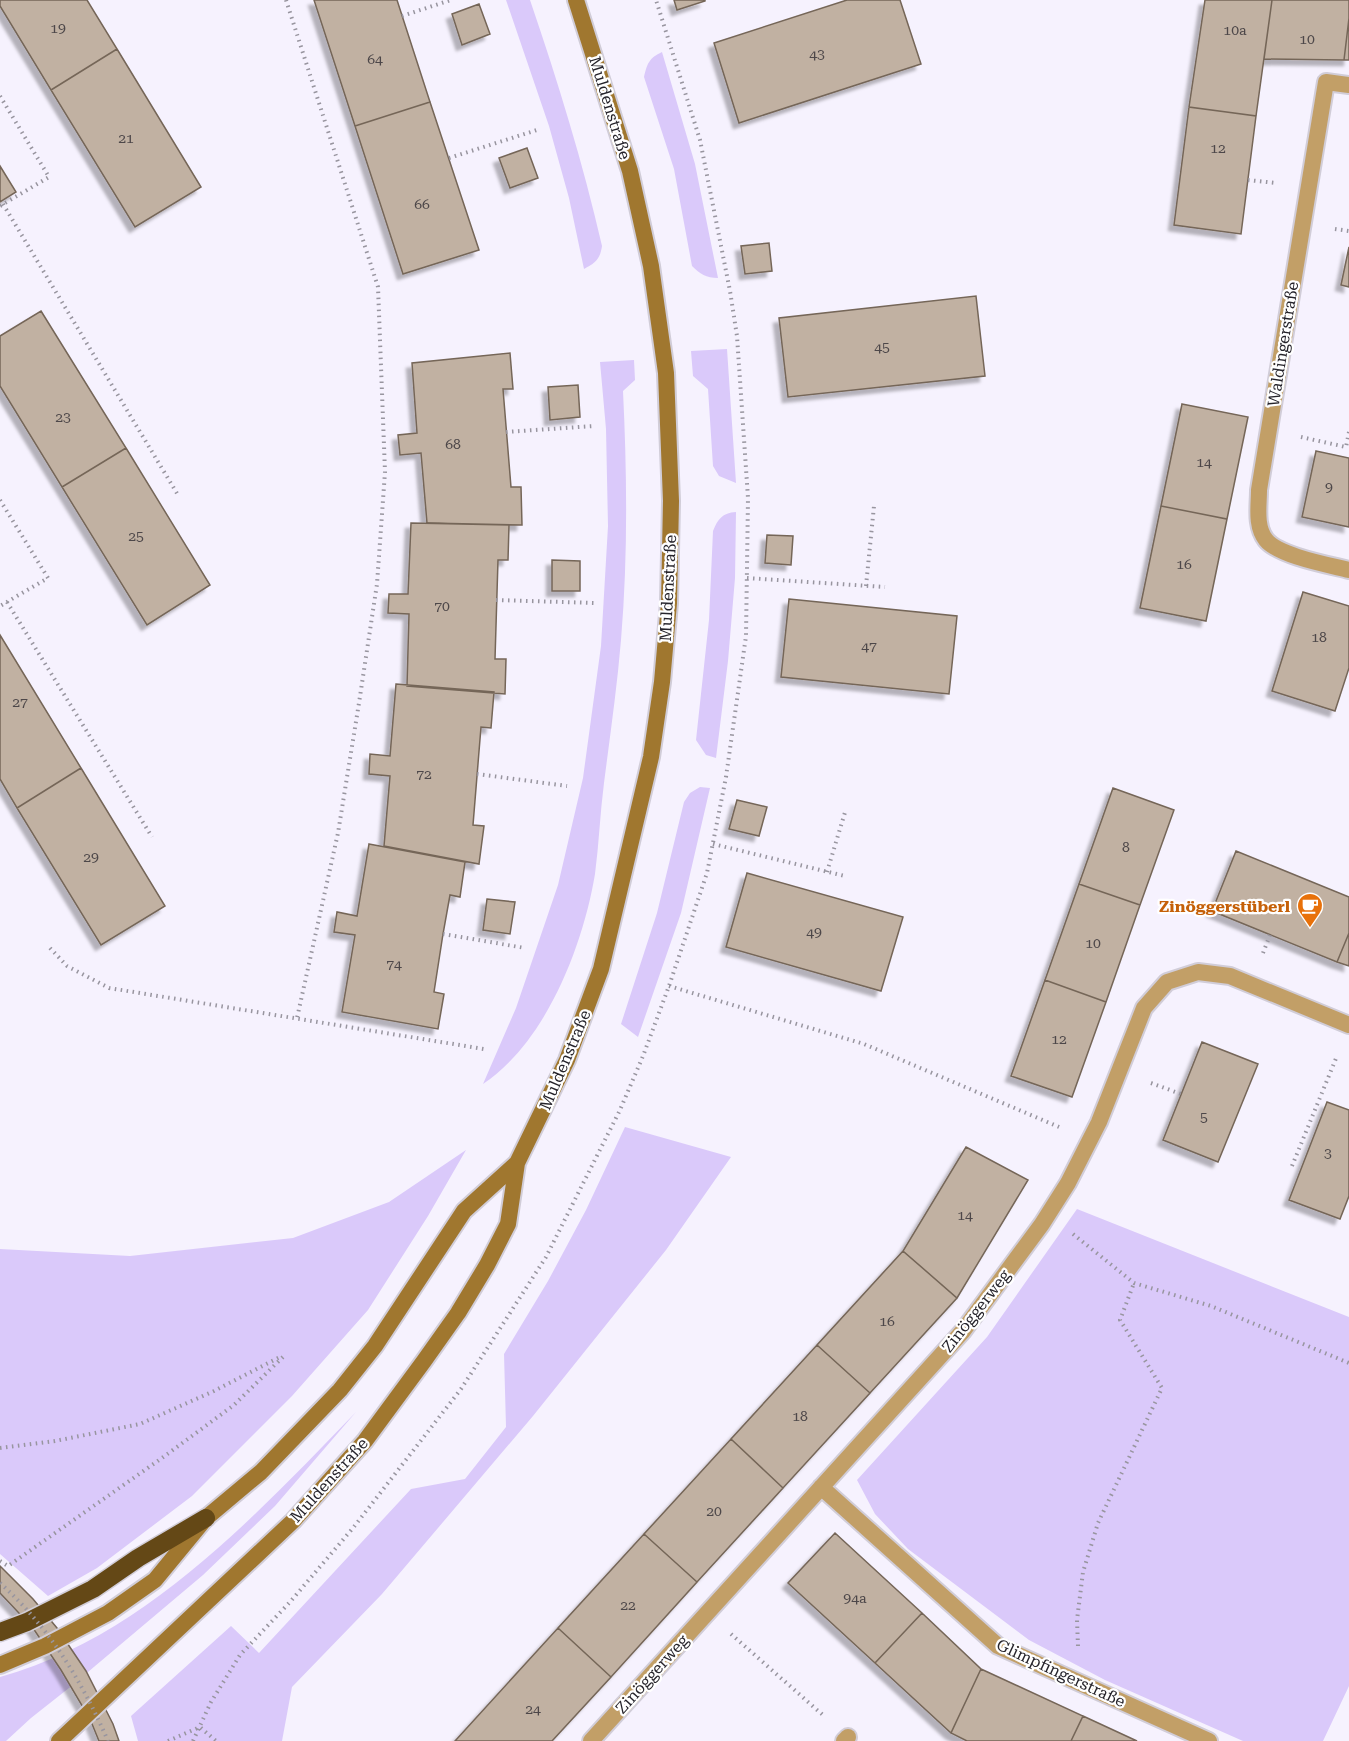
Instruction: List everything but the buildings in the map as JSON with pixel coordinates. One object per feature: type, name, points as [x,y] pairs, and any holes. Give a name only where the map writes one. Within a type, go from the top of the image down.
[{"type":"highway","points":[[0,1632],[27,1622],[93,1589],[138,1558],[206,1518]]},
{"type":"main road","name":"Muldenstraße","points":[[59,1741],[102,1698],[213,1598],[293,1521],[365,1441],[451,1322],[487,1264],[508,1224],[517,1163],[567,1060],[601,969],[651,757],[662,682],[669,603],[671,501],[666,373],[651,266],[630,171],[576,0]]},
{"type":"main road","name":"Muldenstraße","points":[[0,1665],[45,1646],[108,1613],[155,1580],[206,1518],[261,1473],[340,1390],[375,1346],[464,1211],[517,1163]]},
{"type":"street","name":"Waldingerstraße","points":[[1349,85],[1326,82],[1259,490],[1258,519],[1266,540],[1283,551],[1349,570]]},
{"type":"street","name":"Zinöggerweg","points":[[591,1741],[963,1331],[1042,1224],[1068,1183],[1099,1122],[1144,1008],[1167,982],[1197,972],[1230,976],[1349,1025]]},
{"type":"street","name":"Glimpfingerstraße","points":[[821,1487],[998,1646],[1209,1741]]},
{"type":"path","points":[[286,0],[378,287],[386,472],[377,584],[338,832],[297,1018]]},
{"type":"path","points":[[402,16],[451,0]]},
{"type":"path","points":[[643,1056],[707,873],[726,777],[746,636],[748,498],[737,336],[730,291],[700,140],[656,0]]},
{"type":"path","points":[[0,96],[49,177],[2,205],[178,495]]},
{"type":"path","points":[[449,158],[537,130]]},
{"type":"path","points":[[1248,180],[1281,184]]},
{"type":"path","points":[[506,432],[594,426]]},
{"type":"path","points":[[1269,429],[1346,447],[1349,432]]},
{"type":"path","points":[[0,500],[48,578],[0,606]]},
{"type":"path","points":[[866,586],[874,506]]},
{"type":"path","points":[[747,578],[885,587]]},
{"type":"path","points":[[496,600],[595,603]]},
{"type":"path","points":[[7,602],[152,837]]},
{"type":"path","points":[[477,774],[567,786]]},
{"type":"path","points":[[827,872],[846,809]]},
{"type":"path","points":[[713,844],[845,876]]},
{"type":"path","points":[[443,934],[525,948]]},
{"type":"path","points":[[50,948],[67,966],[109,988],[484,1049]]},
{"type":"path","points":[[669,986],[864,1044],[1065,1130]]},
{"type":"path","points":[[1292,1166],[1340,1048]]},
{"type":"path","points":[[1072,1233],[1134,1283],[1211,1306],[1349,1363]]},
{"type":"path","points":[[1078,1650],[1077,1620],[1083,1572],[1098,1523],[1162,1388],[1120,1320],[1134,1283]]},
{"type":"path","points":[[0,1448],[56,1441],[140,1424],[214,1391],[286,1354],[234,1405],[162,1458],[8,1566],[0,1561]]},
{"type":"path","points":[[0,1583],[47,1632],[66,1659],[90,1700],[108,1741]]},
{"type":"path","points":[[751,1652],[846,1739]]},
{"type":"path","points":[[168,1741],[200,1726],[216,1741]]},
{"type":"shaded area","points":[[506,0],[530,0],[587,184],[602,246],[600,255],[584,269],[569,198],[549,126]]},
{"type":"shaded area","points":[[662,52],[695,164],[718,278],[704,275],[692,266],[674,169],[644,77],[649,62]]},
{"type":"shaded area","points":[[727,349],[736,483],[719,476],[713,466],[708,389],[693,376],[691,351]]},
{"type":"shaded area","points":[[634,360],[635,380],[623,391],[625,578],[621,640],[595,874],[581,931],[558,990],[543,1018],[525,1044],[505,1066],[483,1084],[516,1008],[558,885],[583,778],[601,646],[608,526],[606,429],[600,362]]},
{"type":"shaded area","points":[[736,512],[735,578],[716,758],[706,755],[696,740],[709,620],[713,531],[721,517]]},
{"type":"shaded area","points":[[700,787],[710,788],[681,913],[638,1037],[621,1024],[657,913],[684,802],[690,793]]},
{"type":"shaded area","points":[[625,1127],[731,1157],[666,1250],[533,1416],[382,1594],[292,1687],[282,1741],[138,1741],[131,1716],[231,1626],[259,1653],[411,1489],[465,1479],[506,1427],[504,1354],[548,1281],[586,1210]]},
{"type":"shaded area","points":[[466,1150],[428,1216],[368,1310],[292,1396],[192,1496],[97,1568],[48,1596],[0,1554],[0,1249],[130,1256],[293,1238],[389,1202]]},
{"type":"shaded area","points":[[1077,1209],[1349,1317],[1349,1686],[1323,1741],[1243,1741],[1105,1680],[1029,1640],[908,1549],[875,1514],[857,1480],[987,1337]]},
{"type":"shaded area","points":[[356,1412],[275,1506],[203,1575],[6,1741],[0,1741],[0,1677],[52,1658],[102,1633],[149,1603],[237,1531]]},
{"type":"place","name":"Zinöggerstüberl","points":[[1310,929]]}]
